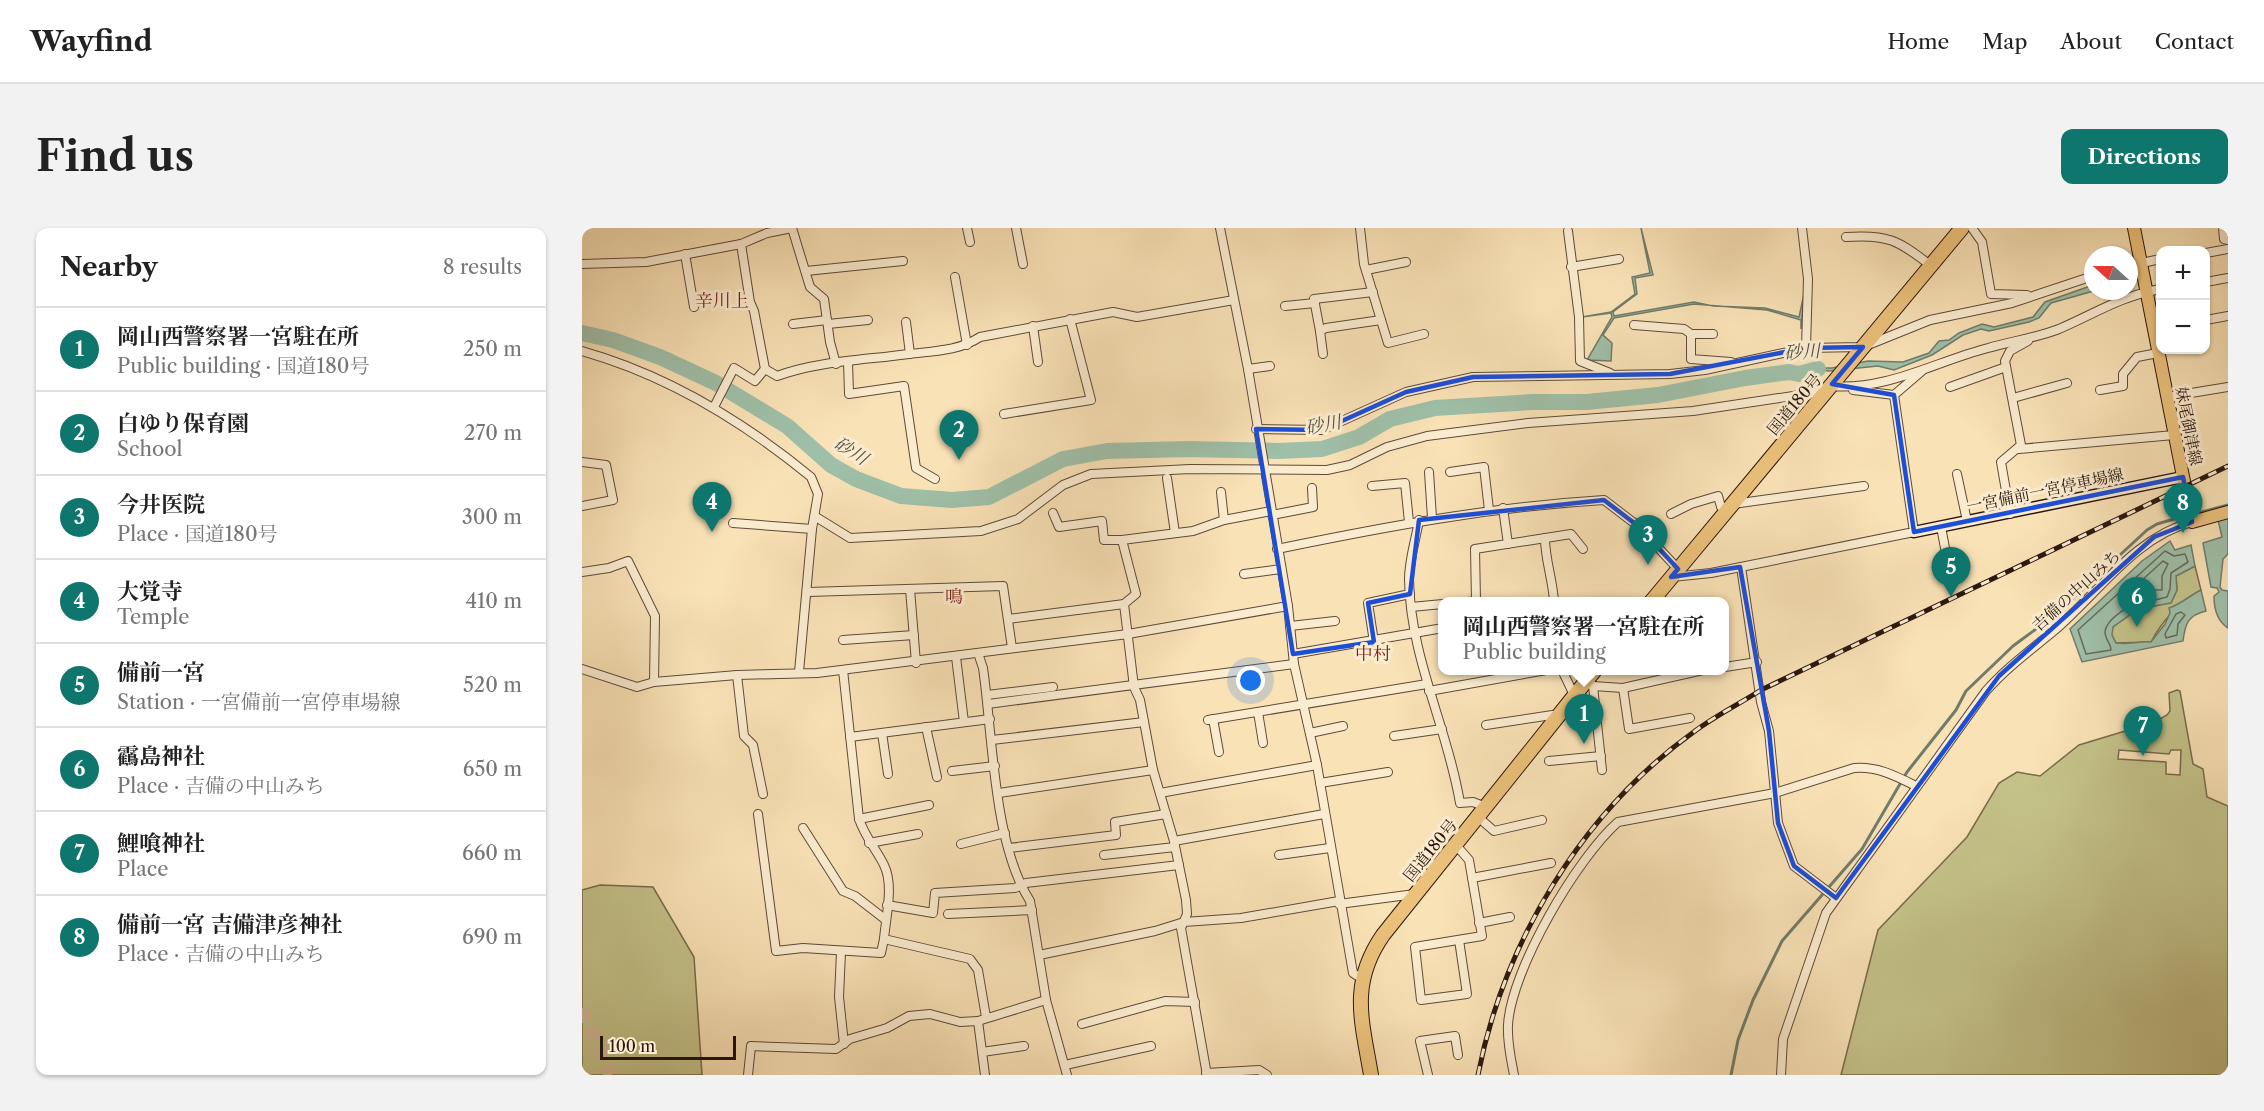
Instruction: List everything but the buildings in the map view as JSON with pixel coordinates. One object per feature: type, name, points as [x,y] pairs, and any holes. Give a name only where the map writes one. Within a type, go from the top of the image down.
[{"type":"highway","name":"国道180号","points":[[1655,597],[1833,386],[1859,351],[1962,228]]},
{"type":"highway","name":"国道180号","points":[[1371,1075],[1360,1004],[1362,979],[1376,946],[1574,695],[1591,679]]},
{"type":"main road","name":"妹尾御津線","points":[[2134,228],[2135,246]]},
{"type":"main road","name":"妹尾御津線","points":[[2138,268],[2156,325]]},
{"type":"main road","name":"妹尾御津線","points":[[2158,354],[2191,517]]},
{"type":"main road","name":"一宮備前一宮停車場線","points":[[1914,532],[2182,477]]},
{"type":"main road","points":[[2191,517],[2228,512]]},
{"type":"street","points":[[582,264],[646,262],[741,244],[766,230],[792,228],[810,287],[824,299],[836,364]]},
{"type":"street","points":[[967,228],[970,242]]},
{"type":"street","points":[[1016,228],[1023,264]]},
{"type":"street","points":[[1220,228],[1248,369],[1288,606],[1294,664],[1317,765],[1339,903],[1353,973],[1362,979]]},
{"type":"street","points":[[1360,228],[1366,270],[1388,343],[1424,334]]},
{"type":"street","points":[[1802,228],[1808,279],[1806,348]]},
{"type":"street","points":[[1972,228],[1982,242],[1991,294],[2037,294]]},
{"type":"street","points":[[2223,228],[2224,239],[2228,240]]},
{"type":"street","points":[[1568,231],[1579,317],[1580,361],[1616,376]]},
{"type":"street","points":[[1846,237],[1876,235],[1900,244],[1930,265]]},
{"type":"street","points":[[741,244],[750,302],[754,311],[765,369],[777,376],[805,368],[967,345],[980,337],[1070,319],[1113,312],[1137,317],[1234,300]]},
{"type":"street","points":[[2210,252],[2228,249]]},
{"type":"street","points":[[685,254],[694,307]]},
{"type":"street","points":[[1571,267],[1620,259]]},
{"type":"street","points":[[2138,265],[2156,260]]},
{"type":"street","points":[[806,272],[903,261]]},
{"type":"street","points":[[1366,270],[1406,262]]},
{"type":"street","points":[[955,276],[967,345]]},
{"type":"street","points":[[2210,281],[2228,278]]},
{"type":"street","points":[[1257,431],[1322,430],[1406,392],[1473,376],[1670,374],[1738,363],[1806,348],[1859,351],[1930,320],[2012,303],[2084,279]]},
{"type":"street","points":[[816,517],[850,538],[981,531],[1018,519],[1063,485],[1081,476],[1190,469],[1340,468],[1396,444],[1427,436],[1528,423],[1693,411],[1833,386],[1877,385],[1988,348],[2032,338],[2060,328],[2107,304],[2146,290],[2156,289]]},
{"type":"street","points":[[1323,354],[1314,299],[1373,292]]},
{"type":"street","points":[[1285,306],[1315,303]]},
{"type":"street","points":[[2210,319],[2228,316]]},
{"type":"street","points":[[1004,414],[1091,400],[1070,319]]},
{"type":"street","points":[[793,324],[868,320]]},
{"type":"street","points":[[1320,331],[1382,320]]},
{"type":"street","points":[[906,322],[910,354]]},
{"type":"street","points":[[1634,325],[1684,329],[1691,334],[1713,334]]},
{"type":"street","points":[[1033,326],[1038,362]]},
{"type":"street","points":[[1691,334],[1691,359],[1738,363]]},
{"type":"street","points":[[2019,449],[2021,445],[2006,367],[2007,355],[2032,338]]},
{"type":"street","points":[[582,351],[642,371],[714,407],[811,477],[818,494],[816,517],[812,530],[799,672]]},
{"type":"street","points":[[2100,390],[2123,386],[2123,374],[2137,357],[2156,353]]},
{"type":"street","points":[[848,362],[849,394],[904,386],[916,468],[935,479]]},
{"type":"street","points":[[1248,369],[1270,366]]},
{"type":"street","points":[[1950,387],[2006,367]]},
{"type":"street","points":[[714,407],[734,368],[755,381],[765,369]]},
{"type":"street","points":[[1833,386],[1871,394],[1894,395],[1923,370]]},
{"type":"street","points":[[2013,398],[2067,383]]},
{"type":"street","points":[[2167,397],[2228,387]]},
{"type":"street","points":[[1277,549],[1432,518],[1503,508],[1604,500],[1638,526],[1674,573],[1741,567],[1914,532],[1894,395]]},
{"type":"street","points":[[2010,514],[2001,466],[2004,458],[2019,449],[2174,435]]},
{"type":"street","points":[[582,462],[606,465],[613,500],[582,506]]},
{"type":"street","points":[[1450,472],[1484,467],[1489,510]]},
{"type":"street","points":[[1429,472],[1432,518]]},
{"type":"street","points":[[1957,474],[1967,521]]},
{"type":"street","points":[[1167,478],[1175,533]]},
{"type":"street","points":[[1372,486],[1405,483],[1409,522]]},
{"type":"street","points":[[1671,514],[1691,504],[1718,496],[1721,507],[1729,507],[1864,486]]},
{"type":"street","points":[[1053,513],[1059,527],[1102,521],[1104,540],[1122,540],[1193,531],[1224,520],[1313,507],[1312,488]]},
{"type":"street","points":[[1221,492],[1224,520]]},
{"type":"street","points":[[1503,508],[1508,544]]},
{"type":"street","name":"吉備の中山みち","points":[[1781,1075],[1783,1039],[1819,930],[1836,898],[1916,786],[1999,676],[2055,630],[2154,537],[2191,517]]},
{"type":"street","points":[[1419,520],[1409,576],[1414,634],[1428,688],[1453,763],[1460,802],[1473,802],[1494,831],[1542,820]]},
{"type":"street","points":[[733,523],[812,530]]},
{"type":"street","points":[[1941,527],[1951,579]]},
{"type":"street","points":[[1476,597],[1475,549],[1571,534],[1582,549]]},
{"type":"street","points":[[1545,538],[1546,558],[1551,571],[1554,597]]},
{"type":"street","points":[[1008,619],[1124,604],[1136,594],[1122,540]]},
{"type":"street","points":[[582,572],[609,568],[628,561],[655,616],[654,682]]},
{"type":"street","points":[[1741,567],[1757,662],[1761,702],[1769,731],[1778,823],[1794,866],[1836,898]]},
{"type":"street","points":[[1244,574],[1281,569]]},
{"type":"street","points":[[808,592],[1003,586],[1012,648]]},
{"type":"street","points":[[910,589],[916,663]]},
{"type":"street","points":[[1374,642],[1368,603],[1410,594]]},
{"type":"street","points":[[1124,604],[1134,687],[1140,700],[1153,771],[1179,865],[1187,914],[1180,928],[1206,1074],[1258,1070],[1267,1075]]},
{"type":"street","points":[[1411,607],[1438,604]]},
{"type":"street","points":[[582,669],[637,687],[654,682],[737,675],[843,670],[916,663],[1012,648],[1128,634],[1288,606]]},
{"type":"street","points":[[1290,626],[1335,621]]},
{"type":"street","points":[[1293,654],[1374,642],[1438,629]]},
{"type":"street","points":[[843,640],[914,635]]},
{"type":"street","points":[[978,653],[988,699],[1005,833],[1021,887],[1030,901],[1046,1000],[1067,1075]]},
{"type":"street","points":[[956,657],[964,722]]},
{"type":"street","points":[[1729,666],[1757,662]]},
{"type":"street","points":[[988,699],[1134,687],[1294,664]]},
{"type":"street","points":[[758,814],[776,951],[803,948],[881,953],[886,920],[888,878],[884,865],[869,843],[860,819],[843,670]]},
{"type":"street","points":[[737,675],[744,736],[753,745],[763,794]]},
{"type":"street","points":[[1220,752],[1210,720],[1302,704],[1513,675]]},
{"type":"street","points":[[1564,675],[1574,695]]},
{"type":"street","points":[[1602,770],[1591,679],[1623,688],[1681,675]]},
{"type":"street","points":[[988,699],[1053,687]]},
{"type":"street","points":[[1623,688],[1629,729],[1690,718]]},
{"type":"street","points":[[1258,711],[1263,743]]},
{"type":"street","points":[[1486,725],[1559,714]]},
{"type":"street","points":[[850,737],[990,719]]},
{"type":"street","points":[[992,740],[1144,722]]},
{"type":"street","points":[[1310,733],[1343,726]]},
{"type":"street","points":[[926,727],[937,777]]},
{"type":"street","points":[[1394,736],[1442,729]]},
{"type":"street","points":[[882,733],[888,774]]},
{"type":"street","points":[[1550,761],[1601,756]]},
{"type":"street","points":[[1160,794],[1317,765]]},
{"type":"street","points":[[952,771],[995,766]]},
{"type":"street","points":[[1514,1075],[1508,1030],[1515,993],[1548,921],[1568,885],[1612,827],[1625,819],[1775,793],[1854,768],[1867,767],[1916,786]]},
{"type":"street","points":[[999,793],[1153,771]]},
{"type":"street","points":[[1320,783],[1388,772]]},
{"type":"street","points":[[860,819],[929,805]]},
{"type":"street","points":[[1009,848],[1116,835],[1115,822],[1166,814]]},
{"type":"street","points":[[1104,855],[1174,844],[1324,814]]},
{"type":"street","points":[[803,828],[843,891],[855,896],[886,920]]},
{"type":"street","points":[[961,844],[1005,833]]},
{"type":"street","points":[[869,843],[918,834]]},
{"type":"street","points":[[1455,844],[1469,860],[1482,936],[1415,947],[1421,1000],[1467,994],[1459,940]]},
{"type":"street","points":[[1279,855],[1330,848]]},
{"type":"street","points":[[1472,878],[1551,863]]},
{"type":"street","points":[[887,905],[933,913],[935,893],[1021,887],[1026,883],[1179,865]]},
{"type":"street","points":[[1039,955],[1155,931],[1184,922],[1240,918],[1416,893]]},
{"type":"street","points":[[948,914],[1032,910]]},
{"type":"street","points":[[1479,923],[1510,917]]},
{"type":"street","points":[[884,939],[970,959],[978,970],[985,1075]]},
{"type":"street","points":[[841,952],[839,997],[844,1044]]},
{"type":"street","points":[[748,1075],[751,1046],[836,1050],[850,1039],[887,1028],[909,1016],[930,1014],[960,1022],[982,1019],[1046,1000]]},
{"type":"street","points":[[1082,1024],[1165,1001],[1195,1002]]},
{"type":"street","points":[[1428,1075],[1420,1041],[1455,1036],[1458,1055]]},
{"type":"street","points":[[982,1052],[1024,1046]]},
{"type":"street","points":[[1065,1065],[1151,1046]]},
{"type":"highlighted area","points":[[1863,347],[1832,384],[1894,395],[1914,532],[2183,477],[2192,522],[2154,537],[1999,676],[1836,898],[1794,866],[1778,823],[1769,731],[1740,567],[1671,577],[1678,569],[1638,526],[1604,500],[1419,520],[1410,594],[1368,603],[1374,642],[1293,654],[1256,429],[1322,430],[1406,392],[1473,377],[1670,374],[1806,348]]},
{"type":"shaded area","points":[[2195,566],[2201,590],[2172,612],[2151,642],[2116,643],[2111,633],[2113,627],[2146,603],[2154,606],[2171,602],[2177,590],[2176,576]]},
{"type":"shaded area","points":[[2180,691],[2193,764],[2203,769],[2207,797],[2228,806],[2228,1075],[1841,1075],[1878,930],[1967,837],[1999,783],[2017,772],[2040,776],[2079,745],[2155,722],[2170,711],[2169,693]],"holes":[[[2119,750],[2169,754],[2171,750],[2181,750],[2180,775],[2166,774],[2166,762],[2118,759]]]},
{"type":"shaded area","points":[[600,885],[653,887],[694,957],[702,1075],[582,1075],[582,890]]},
{"type":"water","points":[[1641,228],[1653,275],[1635,278],[1637,294],[1613,312],[1614,316],[1694,302],[1710,305],[1694,304],[1614,318],[1603,335],[1612,343],[1611,361],[1587,360],[1612,317],[1611,313],[1582,317],[1611,312],[1635,294],[1632,277],[1650,273]]},
{"type":"water","points":[[2084,288],[2084,294],[2051,303],[2039,318],[1989,331],[1981,329],[1963,335],[1932,355],[1894,370],[1878,366],[1817,370],[1803,377],[1794,378],[1797,372],[1811,368],[1832,368],[1868,361],[1903,362],[1929,353],[1939,341],[1949,340],[1959,333],[1982,324],[1994,327],[2033,317],[2045,302]]},
{"type":"water","points":[[1804,294],[1801,329],[1801,320],[1767,310],[1723,306],[1765,308],[1799,317]]},
{"type":"water","points":[[2228,517],[2228,554],[2223,559],[2220,587],[2228,591],[2228,628],[2221,622],[2216,609],[2214,596],[2219,592],[2217,588],[2211,587],[2203,543],[2222,537],[2218,520]]},
{"type":"water","points":[[2170,541],[2175,550],[2191,545],[2195,566],[2176,576],[2177,590],[2171,603],[2154,606],[2146,603],[2113,627],[2112,635],[2116,643],[2151,642],[2165,624],[2170,613],[2169,608],[2201,590],[2206,611],[2195,615],[2188,621],[2183,641],[2082,662],[2070,629],[2142,561]]},
{"type":"waterway","name":"砂川","points":[[582,333],[613,340],[660,357],[716,383],[787,426],[831,465],[856,479],[901,496],[952,500],[989,497],[1063,459],[1107,451],[1322,449],[1359,437],[1390,419],[1435,408],[1533,402],[1587,402],[1658,395],[1745,378],[1789,372],[1799,374],[1818,369]]},
{"type":"waterway","points":[[2194,514],[2228,505]]},
{"type":"waterway","points":[[1731,1075],[1738,1040],[1753,1000],[1782,941],[1862,849],[1907,772],[1956,710],[1966,691],[2013,646],[2055,615],[2147,530],[2157,524],[2188,515]]},
{"type":"tunnel","points":[[582,1008],[611,1075]]},
{"type":"railway","points":[[1478,1075],[1490,1025],[1507,976],[1529,928],[1554,883],[1584,840],[1618,800],[1655,763],[1703,726],[1761,690],[2228,466]]},
{"type":"place","name":"白ゆり保育園","points":[[959,460]]},
{"type":"place","name":"大覚寺","points":[[712,532]]},
{"type":"place","name":"備前一宮 吉備津彦神社","points":[[2183,533]]},
{"type":"place","name":"今井医院","points":[[1648,565]]},
{"type":"place","name":"備前一宮","points":[[1951,597]]},
{"type":"place","name":"靍島神社","points":[[2137,627]]},
{"type":"place","name":"岡山西警察署一宮駐在所","points":[[1584,744]]},
{"type":"place","name":"鯉喰神社","points":[[2143,756]]},
{"type":"district","name":"辛川上","points":[[722,301]]},
{"type":"district","name":"鳴","points":[[954,597]]},
{"type":"district","name":"中村","points":[[1373,654]]}]
